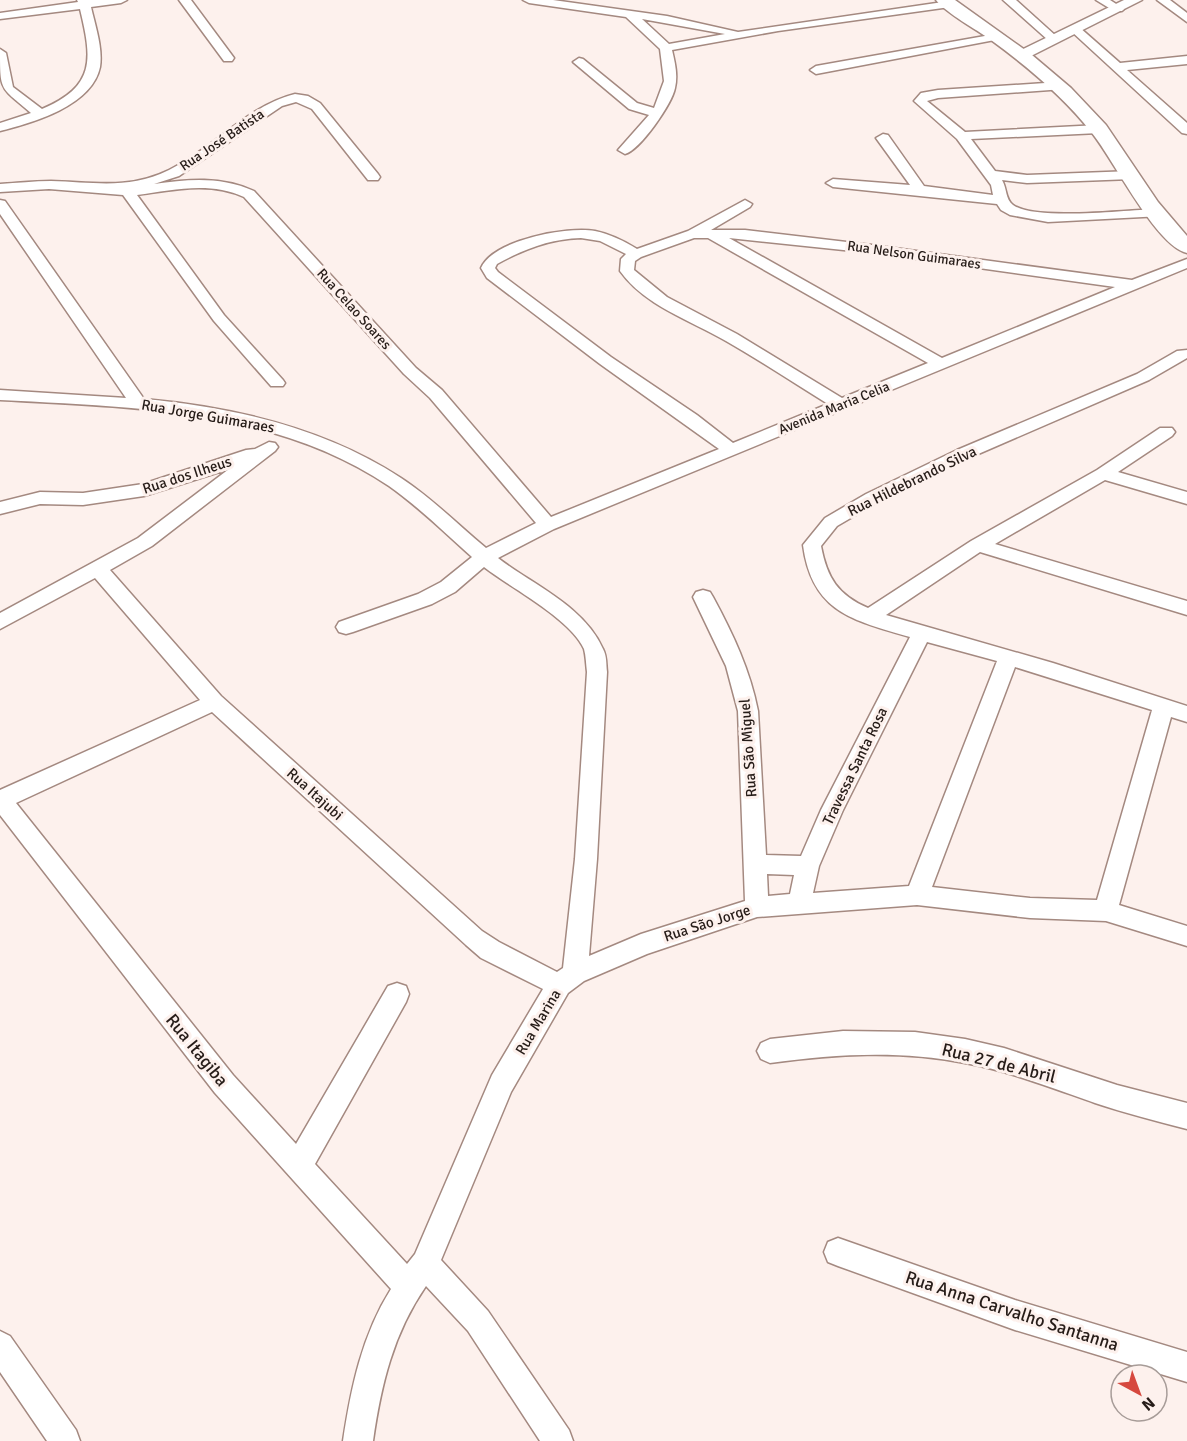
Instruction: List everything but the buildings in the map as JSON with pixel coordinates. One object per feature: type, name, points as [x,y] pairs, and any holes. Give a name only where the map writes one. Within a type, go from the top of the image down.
[{"type":"main road","points":[[947,2],[1022,55],[1060,86],[1099,129],[1171,233],[1187,247]]},
{"type":"street","points":[[0,16],[84,3],[121,0]]},
{"type":"street","points":[[184,0],[228,58]]},
{"type":"street","points":[[529,0],[630,14],[744,34]]},
{"type":"street","points":[[1009,0],[1052,38]]},
{"type":"street","points":[[1102,0],[1118,9]]},
{"type":"street","points":[[1022,55],[1052,38],[1135,0]]},
{"type":"street","points":[[666,48],[947,2]]},
{"type":"street","points":[[1166,2],[1187,6]]},
{"type":"street","points":[[1166,2],[1187,19]]},
{"type":"street","points":[[0,126],[42,115],[52,110],[78,90],[93,70],[95,61],[84,3]]},
{"type":"street","points":[[625,150],[655,113],[668,92],[670,69],[666,48],[630,14]]},
{"type":"street","points":[[1075,29],[1184,124]]},
{"type":"street","points":[[816,70],[996,37]]},
{"type":"street","points":[[0,53],[8,89],[42,115]]},
{"type":"street","points":[[1116,67],[1187,60]]},
{"type":"street","points":[[579,62],[633,106],[655,113]]},
{"type":"street","points":[[1060,86],[938,94],[925,96],[920,101],[962,136],[998,184],[1001,200],[1006,207],[1015,212],[1048,218],[1157,213]]},
{"type":"street","name":"Rua José Batista","points":[[0,189],[49,185],[122,190],[174,173],[263,112],[278,103],[296,98],[304,99],[316,106],[373,177]]},
{"type":"street","points":[[962,136],[1099,129]]},
{"type":"street","points":[[883,138],[920,190]]},
{"type":"street","points":[[990,175],[1027,179],[1132,175]]},
{"type":"street","points":[[833,183],[1001,200]]},
{"type":"street","name":"Rua Celao Soares","points":[[122,190],[222,184],[241,189],[249,194],[410,370],[436,394],[548,525]]},
{"type":"street","points":[[122,190],[219,318],[277,383]]},
{"type":"street","points":[[0,204],[138,403]]},
{"type":"street","points":[[744,204],[693,234],[636,254],[628,259],[627,271],[658,298],[732,338],[841,405]]},
{"type":"street","points":[[710,233],[940,364]]},
{"type":"street","name":"Rua Nelson Guimaraes","points":[[693,234],[745,234],[1134,285]]},
{"type":"street","points":[[636,254],[599,236],[568,235],[525,246],[502,255],[489,264],[489,271],[622,372],[701,424],[731,450]]},
{"type":"street","name":"Avenida Maria Celia","points":[[346,627],[433,595],[448,587],[484,557],[548,525],[1187,263]]},
{"type":"street","name":"Rua Hildebrando Silva","points":[[1183,354],[1143,377],[963,454],[872,498],[831,522],[812,545],[814,565],[830,594],[845,606],[870,616],[1009,657],[1187,714]]},
{"type":"street","name":"Rua Jorge Guimaraes","points":[[0,395],[138,403],[244,419],[298,433],[352,456],[395,482],[484,557]]},
{"type":"street","points":[[870,616],[978,545],[1103,474],[1167,432]]},
{"type":"street","name":"Rua dos Ilheus","points":[[0,508],[40,498],[83,499],[144,490],[201,473],[269,447],[298,433]]},
{"type":"street","points":[[0,622],[145,542],[269,447]]},
{"type":"street","points":[[1103,474],[1187,498]]},
{"type":"street","points":[[978,545],[1187,608]]},
{"type":"street","name":"Rua Marina","points":[[358,1441],[366,1387],[374,1356],[390,1318],[417,1275],[501,1084],[567,979],[586,859],[597,672],[594,650],[581,629],[566,616],[484,557]]},
{"type":"street","name":"Rua Itajubi","points":[[98,569],[214,702],[474,938],[490,950],[567,979]]},
{"type":"street","name":"Rua São Miguel","points":[[703,597],[727,641],[743,681],[748,711],[757,907]]},
{"type":"street","name":"Travessa Santa Rosa","points":[[799,904],[808,866],[832,810],[922,632]]},
{"type":"street","points":[[917,895],[1009,657]]},
{"type":"street","points":[[1,800],[214,702]]},
{"type":"street","points":[[1106,911],[1164,705]]},
{"type":"street","name":"Rua Itagiba","points":[[1,800],[168,1015],[224,1084],[298,1167],[417,1275],[478,1321],[558,1441]]},
{"type":"street","points":[[754,864],[808,866]]},
{"type":"street","name":"Rua São Jorge","points":[[567,979],[641,945],[757,907],[917,895],[1030,908],[1106,911],[1187,936]]},
{"type":"street","points":[[298,1167],[397,994]]},
{"type":"street","name":"Rua 27 de Abril","points":[[770,1051],[831,1042],[890,1042],[964,1051],[1039,1070],[1116,1097],[1187,1116]]},
{"type":"street","name":"Rua Anna Carvalho Santanna","points":[[838,1252],[1015,1315],[1187,1367]]},
{"type":"street","points":[[0,1346],[65,1441]]}]
